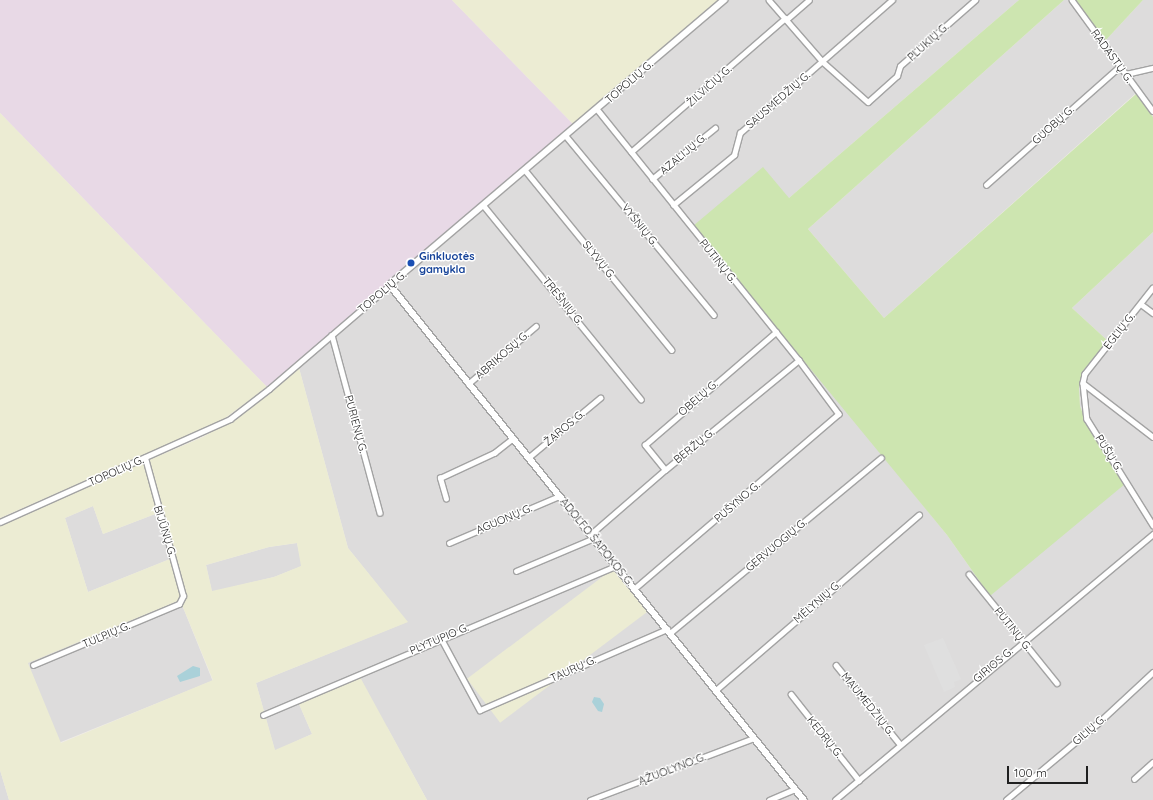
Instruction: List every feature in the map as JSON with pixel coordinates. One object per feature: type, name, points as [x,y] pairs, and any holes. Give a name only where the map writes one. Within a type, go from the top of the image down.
[{"type":"street","name":"TOPOLIŲ G.","points":[[0,522],[230,419],[332,336],[725,0]]},
{"type":"street","points":[[769,0],[824,62]]},
{"type":"street","name":"ŽILVIČIŲ G.","points":[[631,152],[809,0]]},
{"type":"street","name":"SAUSMEDŽIŲ G.","points":[[673,205],[734,155],[740,133],[824,62],[892,0]]},
{"type":"street","name":"PLUKIŲ G.","points":[[824,62],[868,102],[897,76],[900,66],[975,0]]},
{"type":"street","name":"RADASTŲ G.","points":[[1072,0],[1153,111]]},
{"type":"street","name":"GUOBŲ G.","points":[[986,185],[1120,66]]},
{"type":"street","points":[[1126,74],[1153,68]]},
{"type":"street","name":"PUTINŲ G.","points":[[596,109],[799,360],[839,414]]},
{"type":"street","name":"AZALIJŲ G.","points":[[652,180],[715,128]]},
{"type":"street","name":"VYŠNIŲ G.","points":[[566,136],[714,315]]},
{"type":"street","name":"SLYVŲ G.","points":[[525,170],[672,350]]},
{"type":"street","name":"TREŠNIŲ G.","points":[[484,206],[641,399]]},
{"type":"street","name":"ADOLFO ŠAPOKOS G.","points":[[390,285],[468,384],[593,536],[804,800]]},
{"type":"street","name":"EGLIŲ G.","points":[[1086,374],[1153,288]]},
{"type":"street","points":[[1141,304],[1153,313]]},
{"type":"street","name":"ABRIKOSŲ G.","points":[[468,384],[536,326]]},
{"type":"street","name":"OBELŲ G.","points":[[665,470],[645,445],[776,332]]},
{"type":"street","name":"PURIENŲ G.","points":[[332,336],[380,513]]},
{"type":"street","name":"BERŽŲ G.","points":[[516,571],[593,536],[665,470],[799,360]]},
{"type":"street","name":"PUŠŲ G.","points":[[1086,374],[1083,383],[1087,418],[1153,525]]},
{"type":"street","points":[[1083,383],[1153,437]]},
{"type":"street","name":"ŽAROS G.","points":[[528,458],[600,398]]},
{"type":"street","name":"PUŠYNO G.","points":[[635,589],[839,414]]},
{"type":"street","points":[[446,499],[440,478],[493,454],[513,438]]},
{"type":"street","name":"BIJŪNŲ G.","points":[[145,458],[183,596],[179,604]]},
{"type":"street","name":"GERVUOGIŲ G.","points":[[669,631],[881,458]]},
{"type":"street","name":"AGUONŲ G.","points":[[449,543],[559,496]]},
{"type":"street","name":"MĖLYNIŲ G.","points":[[716,690],[919,514]]},
{"type":"street","name":"GIRIOS G.","points":[[836,800],[1022,641],[1153,534]]},
{"type":"street","name":"PLYTUPIO G.","points":[[263,715],[441,638],[616,566]]},
{"type":"street","name":"PUTINŲ G.","points":[[969,574],[1057,683]]},
{"type":"street","name":"TULPIŲ G.","points":[[33,665],[179,604]]},
{"type":"street","name":"TAURŲ G.","points":[[441,638],[480,710],[669,631]]},
{"type":"street","name":"MAUMEDŽIŲ G.","points":[[836,665],[900,744]]},
{"type":"street","name":"GILIŲ G.","points":[[1006,800],[1097,724],[1153,672]]},
{"type":"street","name":"KEDRŲ G.","points":[[791,694],[859,780]]},
{"type":"street","name":"ĄŽUOLYNO G.","points":[[590,800],[754,738]]},
{"type":"street","points":[[1134,779],[1153,762]]},
{"type":"street","points":[[769,800],[795,789]]},
{"type":"shaded area","points":[[0,0],[452,0],[574,125],[267,387],[0,113]]},
{"type":"shaded area","points":[[729,0],[1019,0],[789,198],[837,399],[947,535],[990,596],[1101,446],[1086,422],[1080,406],[1079,388],[1082,372],[1108,341],[1072,308],[1153,232],[1153,800],[427,800],[387,727],[299,704],[312,734],[275,751],[256,683],[407,622],[348,548],[299,368]]},
{"type":"shaded area","points":[[1064,0],[1076,0],[1105,41],[1143,0],[1153,0],[1153,117],[1135,94],[884,318],[808,229]]},
{"type":"shaded area","points":[[93,506],[103,534],[163,511],[175,557],[88,592],[65,518]]},
{"type":"shaded area","points":[[297,543],[302,566],[274,577],[212,592],[206,565],[269,547]]},
{"type":"shaded area","points":[[180,600],[213,681],[60,742],[27,662]]},
{"type":"shaded area","points":[[943,638],[961,679],[954,682],[955,687],[944,692],[924,645]]},
{"type":"shaded area","points":[[0,770],[9,800],[0,800]]},
{"type":"green space","points":[[452,0],[720,0],[574,125]]},
{"type":"green space","points":[[1019,0],[1064,0],[808,229],[884,318],[1136,94],[1153,117],[1153,232],[1072,308],[1108,341],[1082,372],[1079,388],[1080,406],[1086,422],[1125,484],[990,596],[947,535],[693,226],[763,167],[789,198]]},
{"type":"green space","points":[[1076,0],[1143,0],[1105,41]]},
{"type":"green space","points":[[0,113],[267,387],[221,421],[0,518]]},
{"type":"green space","points":[[299,368],[348,548],[408,622],[256,683],[275,750],[312,734],[299,704],[360,677],[427,800],[9,800],[0,770],[0,524],[203,437],[250,409]],"holes":[[[93,506],[103,534],[163,511],[175,557],[88,592],[65,518]],[[297,543],[301,566],[274,577],[212,591],[206,565],[269,547]],[[180,600],[213,680],[61,743],[28,663]]]},
{"type":"green space","points":[[614,568],[647,612],[500,723],[467,679]]},
{"type":"water","points":[[193,666],[200,668],[200,676],[180,682],[177,676]]},
{"type":"water","points":[[594,697],[600,698],[604,704],[602,712],[598,711],[592,702]]},
{"type":"place","name":"Ginkluotės gamykla","points":[[411,263]]}]
